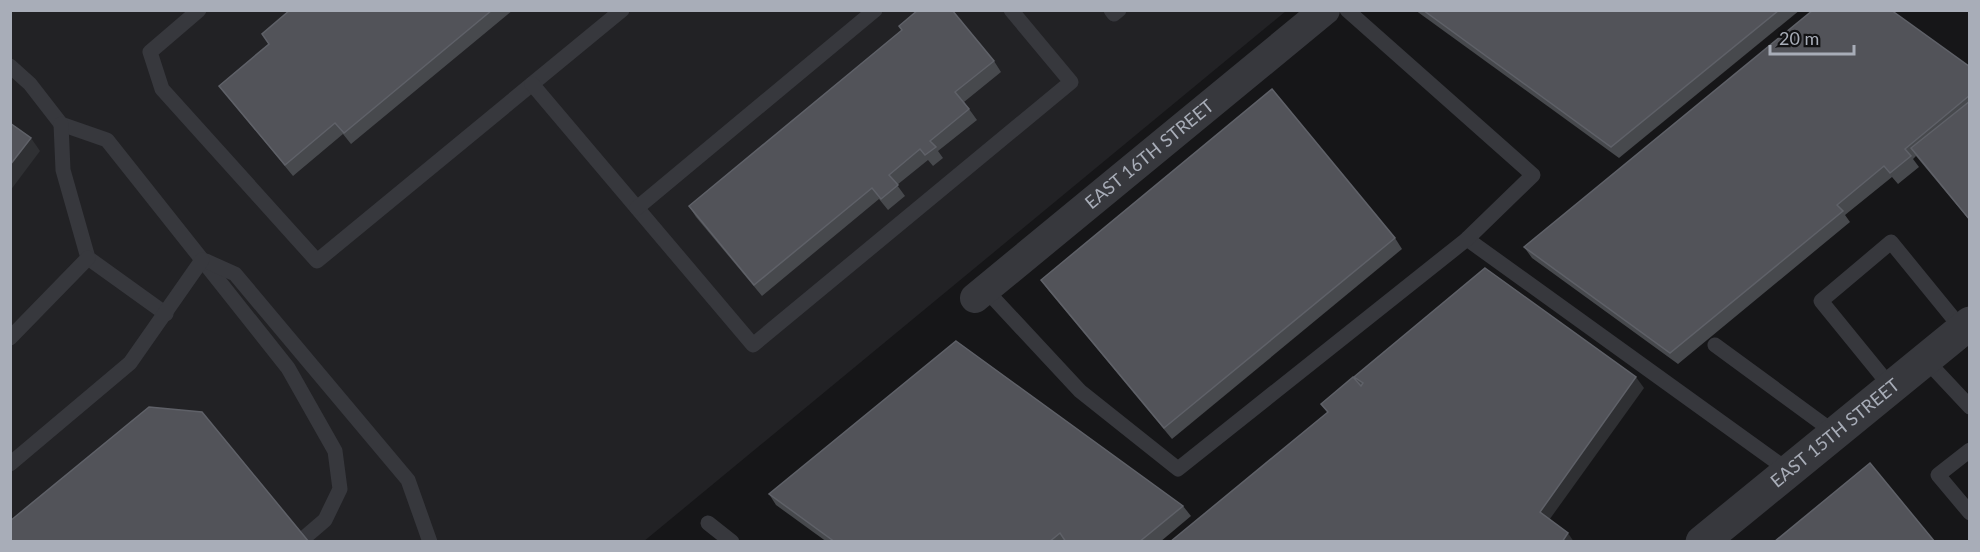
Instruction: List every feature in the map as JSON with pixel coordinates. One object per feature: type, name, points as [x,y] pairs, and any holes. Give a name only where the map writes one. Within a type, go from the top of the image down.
[{"type":"street","name":"EAST 16TH STREET","points":[[980,294],[1325,10]]},
{"type":"street","name":"EAST 15TH STREET","points":[[1702,542],[1966,326]]},
{"type":"lane","points":[[199,10],[150,52],[162,89],[317,261],[622,10]]},
{"type":"lane","points":[[637,208],[875,10]]},
{"type":"lane","points":[[532,84],[753,345],[1071,82],[1011,10]]},
{"type":"lane","points":[[1111,10],[1114,14],[1119,10]]},
{"type":"lane","points":[[980,294],[1080,391],[1178,469],[1467,239],[1533,175],[1347,10]]},
{"type":"lane","points":[[10,66],[30,84],[61,124],[106,140],[288,368],[335,451],[340,489],[325,520],[304,538]]},
{"type":"lane","points":[[61,124],[63,170],[88,258],[166,314]]},
{"type":"lane","points":[[1467,239],[1789,471]]},
{"type":"lane","points":[[1891,387],[1821,301],[1891,242],[1966,326]]},
{"type":"lane","points":[[10,338],[88,258]]},
{"type":"lane","points":[[10,464],[130,363],[202,260]]},
{"type":"lane","points":[[202,260],[235,274],[408,480],[430,542]]},
{"type":"lane","points":[[1714,345],[1835,433]]},
{"type":"lane","points":[[1925,359],[1970,407]]},
{"type":"lane","points":[[1970,450],[1938,475],[1970,513]]},
{"type":"lane","points":[[708,523],[732,542]]},
{"type":"shaded area","points":[[10,11],[1286,11],[643,542],[11,541]]},
{"type":"building","points":[[290,10],[492,10],[344,133],[335,123],[285,165],[219,86],[269,44],[262,34]]},
{"type":"building","points":[[918,10],[952,10],[994,61],[955,92],[969,109],[930,141],[936,147],[925,155],[920,149],[889,175],[898,185],[881,199],[872,188],[754,285],[689,206],[902,30],[899,26]]},
{"type":"building","points":[[1423,10],[1779,10],[1611,147]]},
{"type":"building","points":[[1813,10],[1891,10],[1970,67],[1970,95],[1905,149],[1911,156],[1890,173],[1884,166],[1837,205],[1843,211],[1670,353],[1524,247]]},
{"type":"building","points":[[1272,89],[1395,238],[1164,428],[1041,280]]},
{"type":"building","points":[[1970,101],[1970,220],[1911,148]]},
{"type":"building","points":[[10,123],[31,138],[10,165]]},
{"type":"building","points":[[1485,268],[1636,377],[1540,512],[1568,533],[1562,542],[1170,542],[1328,412],[1321,404],[1353,377],[1361,386],[1363,383],[1354,377]]},
{"type":"building","points":[[956,341],[1183,506],[1139,542],[1066,542],[1060,533],[1049,542],[835,542],[769,494]]},
{"type":"building","points":[[149,407],[202,412],[309,542],[10,542],[10,521]]},
{"type":"building","points":[[1870,463],[1935,542],[1774,542]]}]
